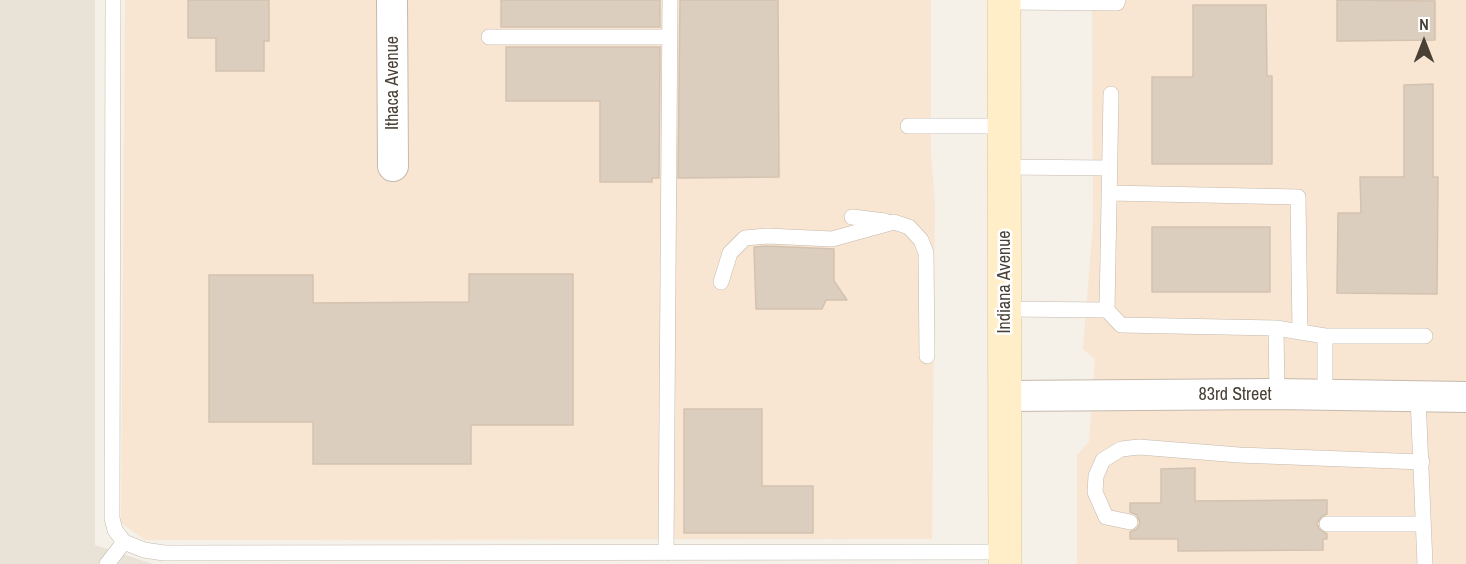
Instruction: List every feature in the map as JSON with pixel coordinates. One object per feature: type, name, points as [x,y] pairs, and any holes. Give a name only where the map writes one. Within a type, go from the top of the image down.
[{"type":"main road","name":"Indiana Avenue","points":[[1004,1],[1005,558]]},
{"type":"street","name":"Ithaca Avenue","points":[[393,0],[393,166]]},
{"type":"street","name":"83rd Street","points":[[1005,396],[1277,394],[1466,397]]},
{"type":"lane","points":[[113,0],[112,518],[115,530],[124,542],[144,550],[164,553],[666,553],[1005,558]]},
{"type":"lane","points":[[666,553],[670,0]]},
{"type":"lane","points":[[1004,1],[1117,3],[1118,0]]},
{"type":"lane","points":[[489,36],[670,36]]},
{"type":"lane","points":[[1111,94],[1107,310],[1121,325],[1276,328],[1324,336],[1425,336]]},
{"type":"lane","points":[[908,126],[1004,126]]},
{"type":"lane","points":[[1004,166],[1110,168]]},
{"type":"lane","points":[[1109,194],[1298,197],[1300,332]]},
{"type":"lane","points":[[852,217],[894,222],[909,228],[921,240],[926,253],[927,356]]},
{"type":"lane","points":[[721,282],[730,253],[745,238],[767,236],[832,239],[894,222]]},
{"type":"lane","points":[[1005,309],[1107,310]]},
{"type":"lane","points":[[1276,328],[1277,394]]},
{"type":"lane","points":[[1324,336],[1325,395]]},
{"type":"lane","points":[[1418,397],[1425,564]]},
{"type":"lane","points":[[1130,522],[1106,517],[1095,492],[1096,476],[1103,460],[1121,449],[1139,447],[1239,455],[1422,462]]},
{"type":"lane","points":[[1327,524],[1423,524]]},
{"type":"lane","points":[[107,564],[124,542]]},
{"type":"shaded area","points":[[0,0],[95,0],[95,545],[153,564],[0,564]]},
{"type":"shaded area","points":[[125,0],[931,0],[931,153],[935,204],[932,539],[145,540],[121,523]]},
{"type":"shaded area","points":[[1092,0],[1466,0],[1466,564],[1077,564],[1077,455],[1089,442],[1095,359],[1083,349],[1093,225]]},
{"type":"building","points":[[188,0],[269,0],[269,41],[264,41],[264,71],[216,71],[216,38],[188,38]]},
{"type":"building","points":[[501,0],[660,0],[660,27],[501,27]]},
{"type":"building","points":[[680,0],[778,0],[779,177],[678,178]]},
{"type":"building","points":[[1337,0],[1435,1],[1435,40],[1337,41]]},
{"type":"building","points":[[1193,5],[1266,5],[1267,76],[1272,76],[1272,164],[1152,164],[1152,77],[1193,77]]},
{"type":"building","points":[[506,47],[660,47],[659,178],[652,178],[652,182],[600,182],[600,101],[506,101]]},
{"type":"building","points":[[1433,84],[1433,177],[1438,177],[1437,294],[1337,293],[1338,213],[1361,213],[1360,177],[1404,177],[1404,85]]},
{"type":"building","points":[[1152,227],[1270,227],[1270,292],[1152,292]]},
{"type":"building","points":[[754,247],[834,249],[834,281],[847,300],[826,300],[822,309],[756,309]]},
{"type":"building","points":[[469,274],[573,274],[573,425],[471,425],[471,464],[313,464],[313,422],[209,422],[209,275],[313,275],[313,303],[469,302]]},
{"type":"building","points":[[684,409],[762,409],[762,486],[813,486],[813,533],[684,533]]},
{"type":"building","points":[[1195,468],[1195,501],[1327,500],[1327,514],[1322,516],[1317,523],[1319,529],[1327,534],[1327,539],[1323,539],[1323,550],[1178,551],[1178,539],[1130,539],[1130,532],[1137,529],[1140,523],[1137,515],[1130,512],[1130,503],[1161,503],[1161,469]]}]
